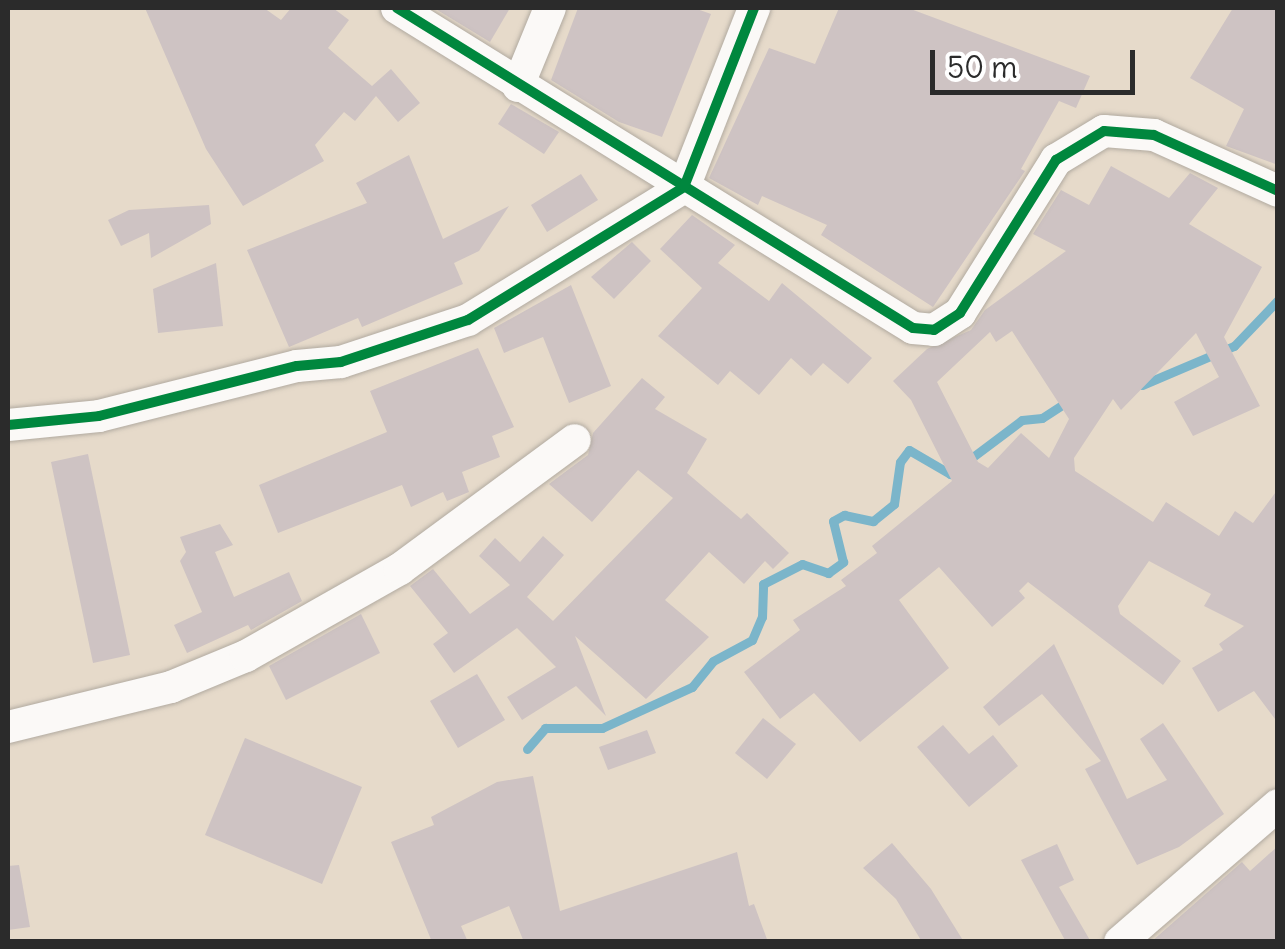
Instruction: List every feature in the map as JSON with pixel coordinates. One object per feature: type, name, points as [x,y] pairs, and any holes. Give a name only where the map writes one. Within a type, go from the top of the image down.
[{"type":"street","points":[[397,8],[896,320],[934,330],[960,313],[1056,160],[1104,131],[1154,135],[1278,192]]},
{"type":"street","points":[[518,86],[550,8]]},
{"type":"street","points":[[8,425],[99,416],[407,345],[468,320],[684,187],[754,8]]},
{"type":"street","points":[[8,727],[171,687],[246,656],[400,569],[575,440]]},
{"type":"street","points":[[1120,942],[1278,806]]},
{"type":"building","points":[[145,8],[264,8],[281,20],[291,8],[333,8],[349,20],[328,48],[372,86],[391,69],[420,103],[398,122],[376,96],[355,121],[344,112],[315,145],[324,161],[243,206],[206,149]]},
{"type":"building","points":[[434,8],[510,8],[490,42]]},
{"type":"building","points":[[578,8],[694,8],[711,14],[662,137],[619,122],[551,80]]},
{"type":"building","points":[[839,8],[908,8],[1090,76],[1076,108],[1059,101],[1021,169],[1025,171],[933,307],[821,235],[827,225],[762,196],[758,205],[709,178],[769,48],[815,64]]},
{"type":"building","points":[[1233,8],[1278,8],[1278,165],[1226,146],[1244,109],[1190,78]]},
{"type":"building","points":[[511,104],[559,132],[544,154],[498,124]]},
{"type":"building","points":[[409,155],[443,239],[509,206],[479,251],[454,263],[463,284],[362,327],[358,318],[289,347],[247,250],[367,203],[356,183]]},
{"type":"building","points":[[1111,166],[1169,198],[1190,173],[1218,188],[1189,224],[1262,267],[1224,337],[1260,406],[1193,436],[1174,402],[1219,377],[1196,333],[1121,410],[1113,399],[1074,458],[1075,471],[1153,522],[1166,502],[1219,536],[1235,511],[1253,523],[1278,489],[1278,723],[1254,691],[1218,712],[1192,668],[1223,650],[1219,644],[1244,626],[1204,606],[1211,594],[1149,561],[1118,606],[1120,614],[1181,661],[1163,685],[1028,582],[1019,591],[1025,598],[992,627],[939,567],[899,600],[949,668],[860,742],[814,693],[780,719],[744,672],[800,630],[793,620],[846,586],[841,580],[877,553],[872,546],[952,481],[911,400],[893,381],[927,349],[971,330],[985,310],[1066,251],[1033,234],[1061,190],[1089,205]],"holes":[[[1012,331],[1069,419],[1049,458],[1021,433],[988,468],[978,462],[937,382],[990,332],[996,342]]]},
{"type":"building","points":[[581,174],[598,200],[547,232],[531,205]]},
{"type":"building","points":[[209,205],[211,224],[151,258],[149,233],[121,246],[108,220],[129,210]]},
{"type":"building","points":[[692,215],[735,245],[718,263],[769,301],[782,283],[872,358],[848,384],[823,363],[811,376],[791,358],[759,395],[730,371],[718,385],[658,336],[702,288],[660,249]]},
{"type":"building","points":[[632,242],[651,261],[614,299],[591,277]]},
{"type":"building","points":[[216,263],[223,326],[158,333],[153,289]]},
{"type":"building","points":[[571,285],[611,386],[569,403],[543,337],[504,353],[494,328]]},
{"type":"building","points":[[478,348],[514,427],[492,436],[500,457],[462,472],[469,492],[447,501],[443,492],[411,507],[402,485],[278,533],[259,485],[387,432],[370,391]]},
{"type":"building","points":[[642,378],[665,397],[655,409],[707,439],[687,473],[741,519],[747,513],[789,553],[773,569],[765,561],[744,584],[709,552],[665,600],[709,637],[646,699],[575,636],[606,716],[576,686],[522,720],[507,697],[556,667],[517,628],[454,673],[433,644],[448,633],[410,586],[433,569],[470,614],[510,585],[479,556],[495,538],[520,562],[543,536],[564,555],[527,597],[553,621],[673,498],[638,470],[592,522],[549,484],[588,455],[593,433]]},
{"type":"building","points":[[88,454],[130,655],[93,663],[51,462]]},
{"type":"building","points":[[220,524],[233,545],[215,552],[234,597],[289,572],[302,601],[251,630],[248,625],[187,653],[174,625],[202,612],[180,561],[186,552],[180,537]]},
{"type":"building","points":[[361,614],[380,653],[286,700],[269,666]]},
{"type":"building","points":[[1054,644],[1127,799],[1167,780],[1140,739],[1163,723],[1224,814],[1179,847],[1137,865],[1085,769],[1101,761],[1042,694],[999,726],[983,707]]},
{"type":"building","points":[[477,674],[505,720],[458,748],[430,701]]},
{"type":"building","points":[[763,718],[796,744],[767,779],[735,753]]},
{"type":"building","points":[[943,725],[969,754],[993,735],[1018,766],[969,807],[917,747]]},
{"type":"building","points":[[647,730],[656,753],[608,770],[599,747]]},
{"type":"building","points":[[245,738],[362,787],[322,884],[205,835]]},
{"type":"building","points":[[533,776],[560,911],[737,852],[749,906],[754,904],[768,942],[524,942],[509,906],[461,926],[468,942],[432,942],[391,842],[434,825],[431,817],[497,782]]},
{"type":"building","points":[[892,843],[931,889],[964,942],[922,942],[896,899],[863,868]]},
{"type":"building","points":[[1057,844],[1074,880],[1059,887],[1091,942],[1066,942],[1021,860]]},
{"type":"building","points":[[1278,846],[1278,942],[1151,942],[1242,862],[1250,871]]},
{"type":"building","points":[[19,865],[30,927],[8,930],[8,866]]},
{"type":"waterway","points":[[1142,385],[1234,346],[1278,300]]},
{"type":"waterway","points":[[527,749],[545,728],[602,728],[692,687],[713,661],[752,640],[762,617],[763,584],[802,564],[828,573],[843,562],[833,521],[844,515],[873,521],[894,504],[900,462],[909,450],[950,474],[1022,420],[1042,418],[1070,400]]},
{"type":"cycle path","points":[[397,8],[913,328],[934,330],[960,313],[1056,160],[1104,131],[1154,135],[1278,191]]},
{"type":"cycle path","points":[[8,425],[99,416],[297,366],[341,362],[468,320],[684,187],[754,8]]}]
